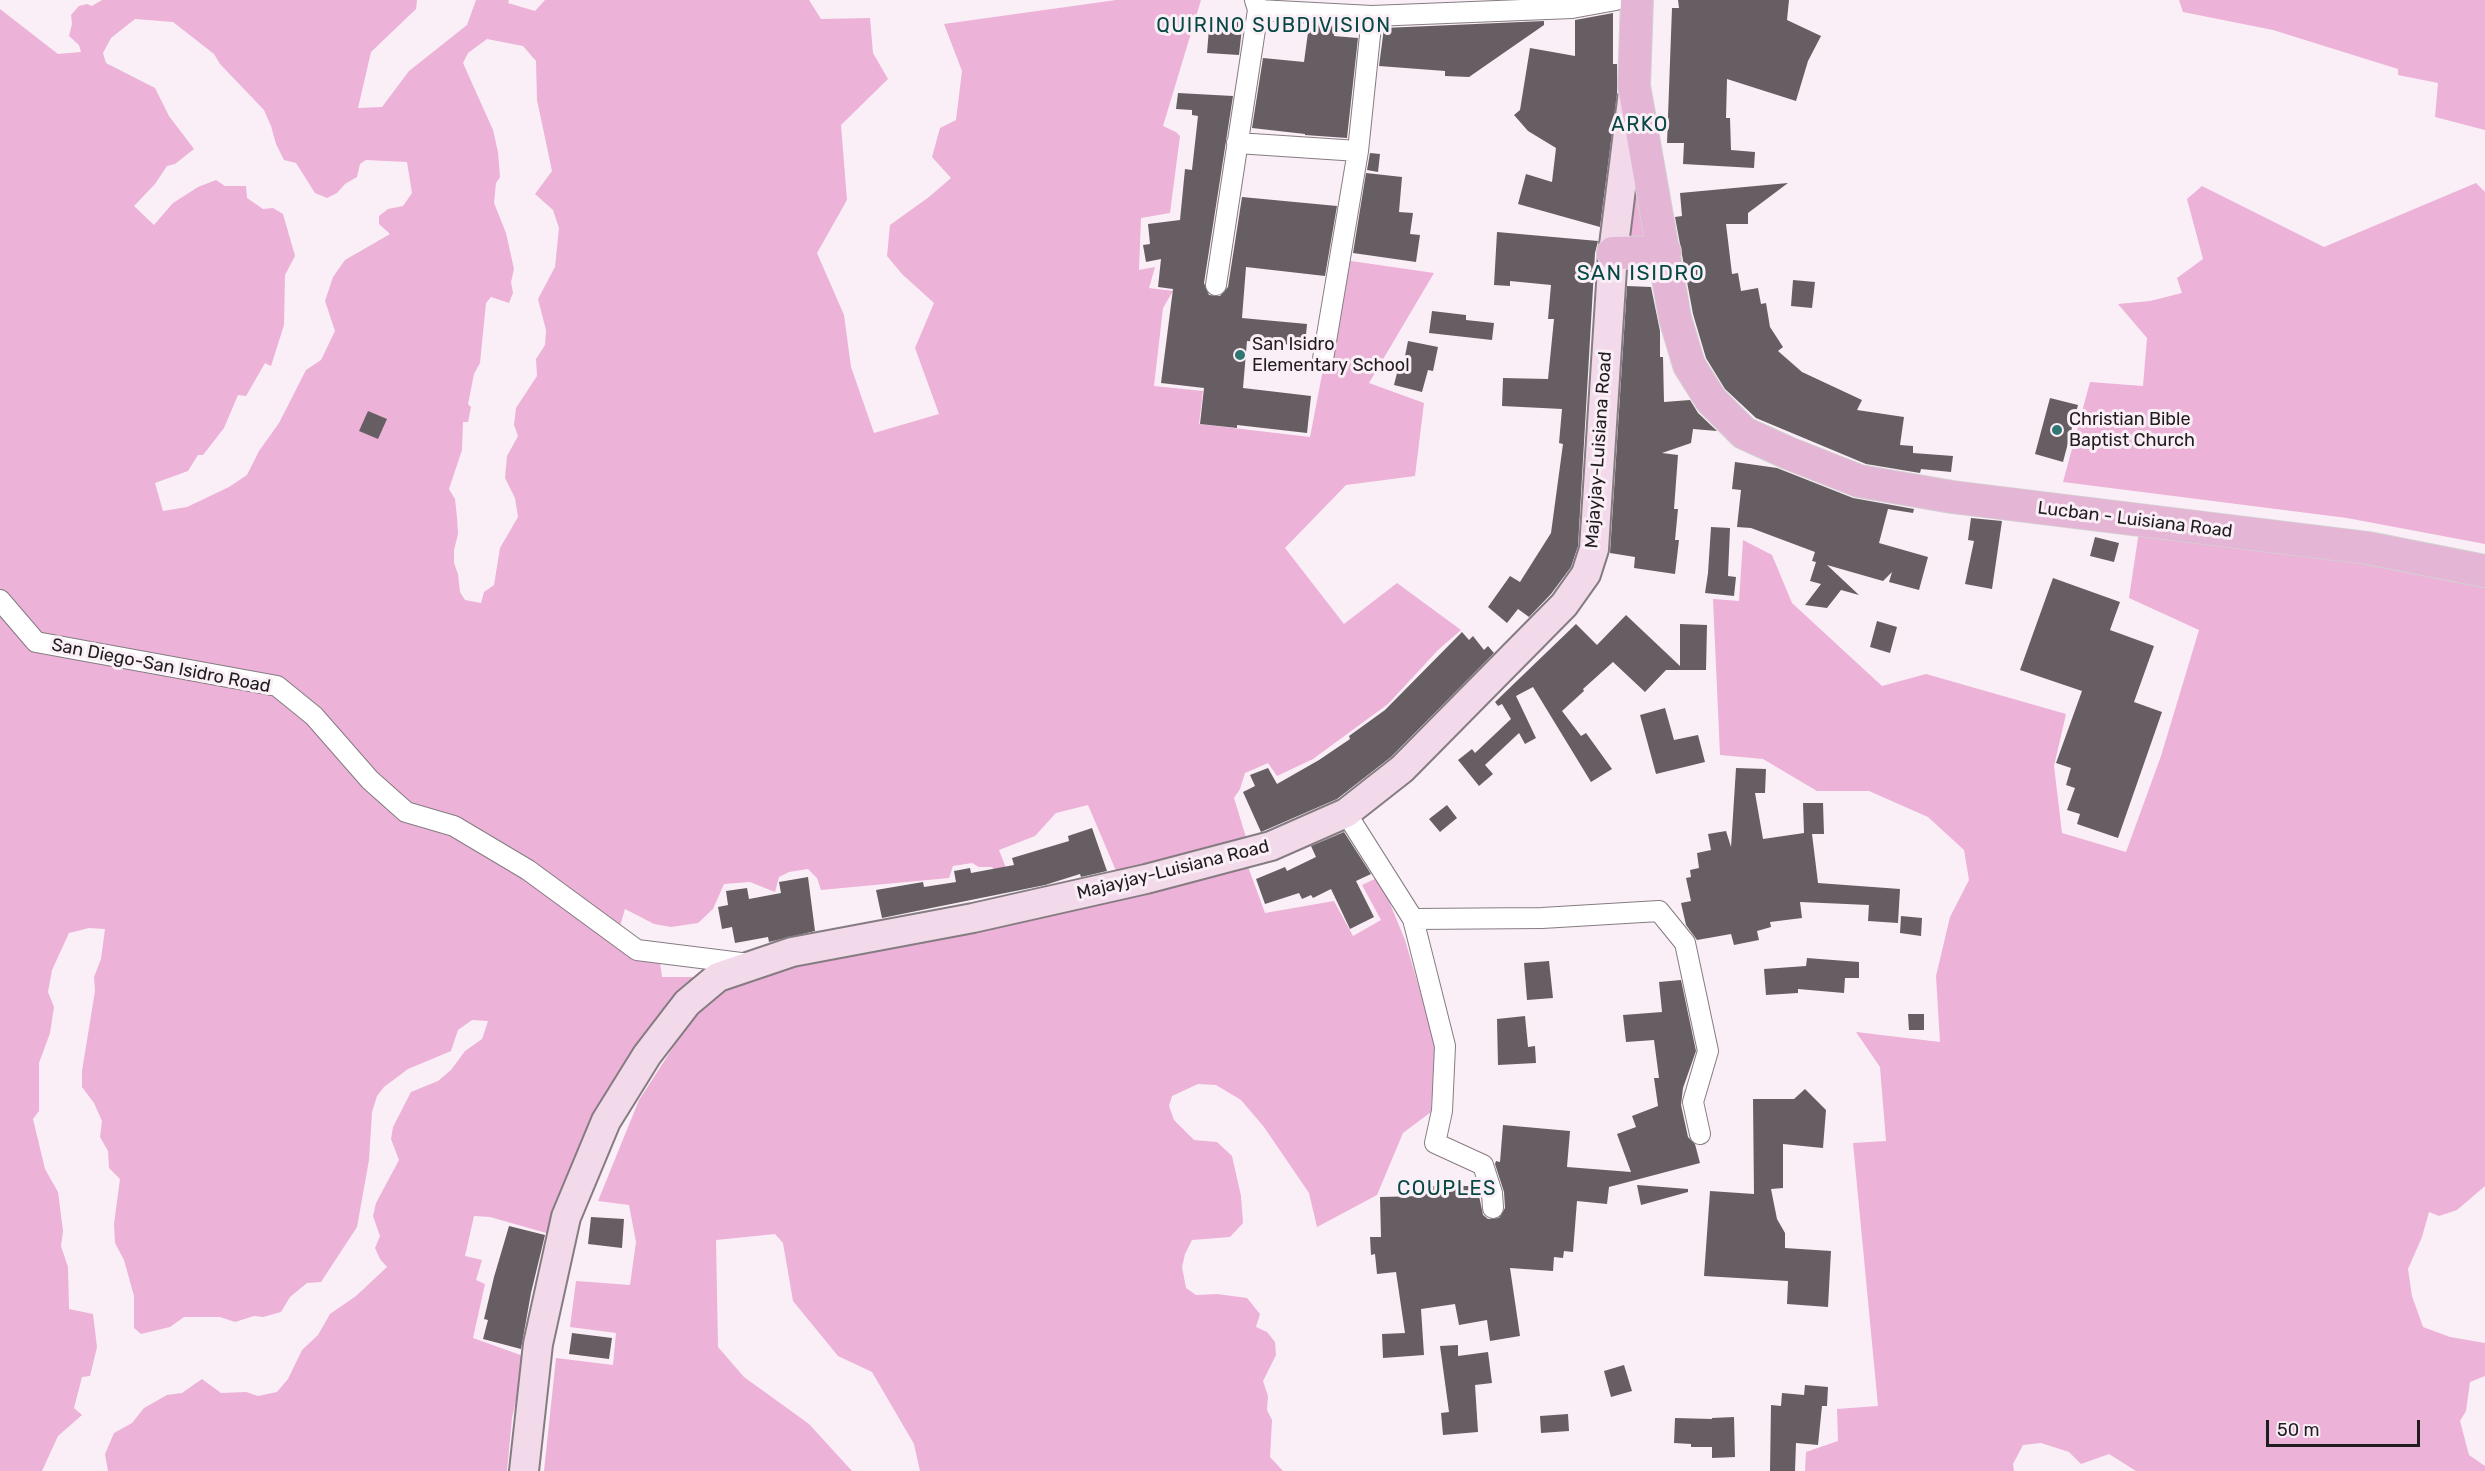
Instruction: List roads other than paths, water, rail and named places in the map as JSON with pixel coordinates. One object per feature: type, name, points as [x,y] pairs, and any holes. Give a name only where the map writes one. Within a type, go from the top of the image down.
[{"type":"main road","name":"Lucban - Luisiana Road","points":[[1637,0],[1634,86],[1675,318],[1689,366],[1712,400],[1744,433],[1859,481],[1941,495],[2368,548],[2485,571]]},
{"type":"main road","points":[[1613,253],[1665,252]]},
{"type":"street","points":[[1216,285],[1257,5],[1372,16],[1572,8],[1616,0]]},
{"type":"street","points":[[1323,359],[1358,151],[1372,16]]},
{"type":"street","name":"Majayjay-Luisiana Road","points":[[525,1471],[538,1344],[566,1217],[606,1122],[647,1055],[687,1004],[718,977],[792,952],[973,918],[1146,879],[1270,846],[1346,813],[1402,769],[1564,605],[1586,574],[1594,549],[1613,253],[1634,86]]},
{"type":"street","points":[[1238,143],[1358,151]]},
{"type":"street","name":"San Diego-San Isidro Road","points":[[0,600],[36,642],[277,686],[314,716],[370,780],[406,812],[454,826],[510,859],[638,950],[754,965]]},
{"type":"street","points":[[1346,813],[1413,919],[1445,1046],[1442,1111],[1435,1143],[1484,1165],[1492,1193],[1493,1208]]},
{"type":"street","points":[[1413,919],[1542,918],[1659,911],[1685,943],[1708,1051],[1693,1102],[1700,1134]]},
{"type":"place","name":"San Isidro Elementary School","points":[[1240,355]]},
{"type":"place","name":"Christian Bible Baptist Church","points":[[2057,430]]},
{"type":"district","name":"QUIRINO SUBDIVISION","points":[[1274,26]]},
{"type":"district","name":"ARKO","points":[[1640,125]]},
{"type":"district","name":"SAN ISIDRO","points":[[1641,274]]},
{"type":"district","name":"COUPLES","points":[[1447,1189]]}]
